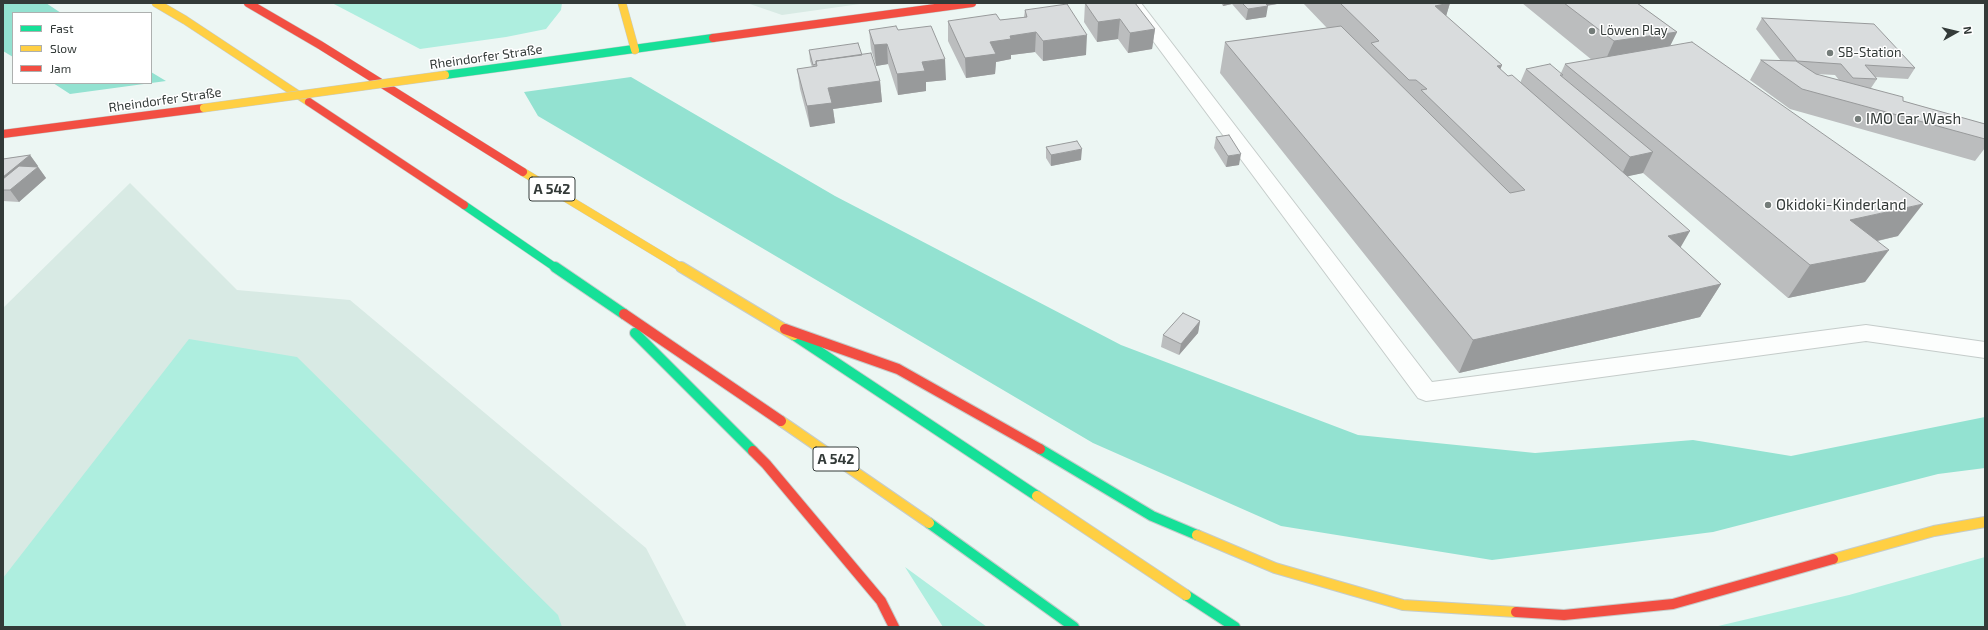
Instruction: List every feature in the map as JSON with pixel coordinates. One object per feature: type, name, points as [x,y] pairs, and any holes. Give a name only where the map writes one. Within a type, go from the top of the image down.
[{"type":"main road","name":"A 542","points":[[156,3],[185,20],[424,178],[596,294],[928,522],[1074,627]]},
{"type":"main road","name":"A 542","points":[[248,3],[320,45],[498,157],[785,329],[1235,627]]},
{"type":"main road","points":[[622,3],[635,50]]},
{"type":"main road","name":"Rheindorfer Straße","points":[[3,134],[635,50],[972,3]]},
{"type":"main road","points":[[596,294],[766,464],[881,601],[894,627]]},
{"type":"main road","points":[[785,329],[898,369],[1032,444],[1152,516],[1275,568],[1403,605],[1564,615],[1673,604],[1934,531],[1985,522]]},
{"type":"lane","points":[[1133,3],[1426,392],[1866,333],[1985,350]]},
{"type":"shaded area","points":[[747,3],[867,3],[782,15]]},
{"type":"shaded area","points":[[130,183],[237,290],[350,300],[646,548],[687,627],[3,627],[3,308]]},
{"type":"green space","points":[[3,3],[46,3],[60,12],[12,12],[12,56],[3,51]]},
{"type":"green space","points":[[332,3],[562,3],[561,10],[546,29],[506,37],[420,49]]},
{"type":"green space","points":[[152,73],[166,81],[152,83]]},
{"type":"green space","points":[[631,77],[835,196],[1121,345],[1358,435],[1535,453],[1693,440],[1791,456],[1985,417],[1985,468],[1938,474],[1713,532],[1492,560],[1281,526],[1093,443],[538,116],[524,92]]},
{"type":"green space","points":[[55,84],[144,84],[70,94]]},
{"type":"green space","points":[[189,339],[297,357],[558,615],[562,627],[3,627],[3,578]]},
{"type":"green space","points":[[1985,557],[1985,627],[1714,627],[1849,595]]},
{"type":"green space","points":[[905,567],[987,627],[943,627]]},
{"type":"building","points":[[1085,3],[1135,3],[1155,29],[1130,33],[1120,19],[1098,22]]},
{"type":"building","points":[[1242,3],[1265,3],[1268,6],[1248,9]]},
{"type":"building","points":[[1340,3],[1450,3],[1435,6],[1502,65],[1497,66],[1508,76],[1512,75],[1690,231],[1668,236],[1721,284],[1473,340],[1225,42],[1341,26],[1510,193],[1525,190],[1421,90],[1427,89],[1416,80],[1409,80],[1371,43],[1379,41]]},
{"type":"building","points":[[1564,3],[1637,3],[1677,32],[1614,41]]},
{"type":"building","points":[[1067,4],[1087,35],[1043,41],[1036,32],[1010,36],[1011,39],[990,42],[996,54],[965,58],[948,21],[996,14],[1000,20],[1027,17],[1025,10]]},
{"type":"building","name":"SB-Station","points":[[1762,18],[1874,24],[1915,68],[1865,65],[1877,79],[1853,78],[1841,64],[1797,61]]},
{"type":"building","points":[[896,26],[898,30],[931,26],[945,59],[922,62],[925,71],[897,74],[887,44],[874,45],[869,30]]},
{"type":"building","points":[[1692,42],[1923,204],[1850,220],[1889,250],[1810,265],[1565,64]]},
{"type":"building","points":[[858,43],[862,55],[816,61],[816,64],[813,65],[809,50]]},
{"type":"building","points":[[871,53],[880,81],[828,88],[832,103],[807,106],[797,69],[817,66],[816,61]]},
{"type":"building","points":[[1761,60],[1796,61],[1816,74],[1903,97],[1903,101],[1985,124],[1985,139],[1802,89]]},
{"type":"building","points":[[1550,64],[1563,75],[1560,75],[1653,152],[1630,157],[1526,69]]},
{"type":"building","points":[[1229,135],[1241,154],[1228,156],[1216,137]]},
{"type":"building","points":[[1077,141],[1082,149],[1051,155],[1046,147]]},
{"type":"building","points":[[30,155],[3,177],[3,159]]},
{"type":"building","points":[[19,166],[38,167],[10,190],[3,190],[3,179]]},
{"type":"building","points":[[1183,313],[1200,321],[1181,344],[1163,335]]},
{"type":"traffic: fast","points":[[504,67],[713,38]]},
{"type":"traffic: fast","points":[[445,75],[504,67]]},
{"type":"traffic: fast","points":[[464,205],[624,314]]},
{"type":"traffic: fast","points":[[635,333],[753,451]]},
{"type":"traffic: fast","points":[[794,335],[1037,496]]},
{"type":"traffic: fast","points":[[1040,449],[1152,516],[1197,535]]},
{"type":"traffic: fast","points":[[929,523],[1074,627]]},
{"type":"traffic: fast","points":[[1186,595],[1235,627]]},
{"type":"traffic: slow","points":[[156,3],[185,20],[309,102]]},
{"type":"traffic: slow","points":[[622,3],[635,50]]},
{"type":"traffic: slow","points":[[204,108],[445,75]]},
{"type":"traffic: slow","points":[[523,172],[794,335]]},
{"type":"traffic: slow","points":[[781,421],[929,523]]},
{"type":"traffic: slow","points":[[1037,496],[1186,595]]},
{"type":"traffic: slow","points":[[1833,559],[1934,531],[1985,522]]},
{"type":"traffic: slow","points":[[1197,535],[1275,568],[1403,605],[1516,612]]},
{"type":"traffic: jam","points":[[248,3],[320,45],[523,172]]},
{"type":"traffic: jam","points":[[713,38],[972,3]]},
{"type":"traffic: jam","points":[[309,102],[464,205]]},
{"type":"traffic: jam","points":[[3,134],[204,108]]},
{"type":"traffic: jam","points":[[624,314],[781,421]]},
{"type":"traffic: jam","points":[[785,329],[898,369],[1040,449]]},
{"type":"traffic: jam","points":[[753,451],[766,464],[881,601],[894,627]]},
{"type":"traffic: jam","points":[[1516,612],[1564,615],[1673,604],[1833,559]]},
{"type":"place","name":"Löwen Play","points":[[1592,31]]},
{"type":"place","name":"SB-Station","points":[[1830,53]]},
{"type":"place","name":"IMO Car Wash","points":[[1858,119]]},
{"type":"place","name":"Okidoki-Kinderland","points":[[1768,205]]}]
